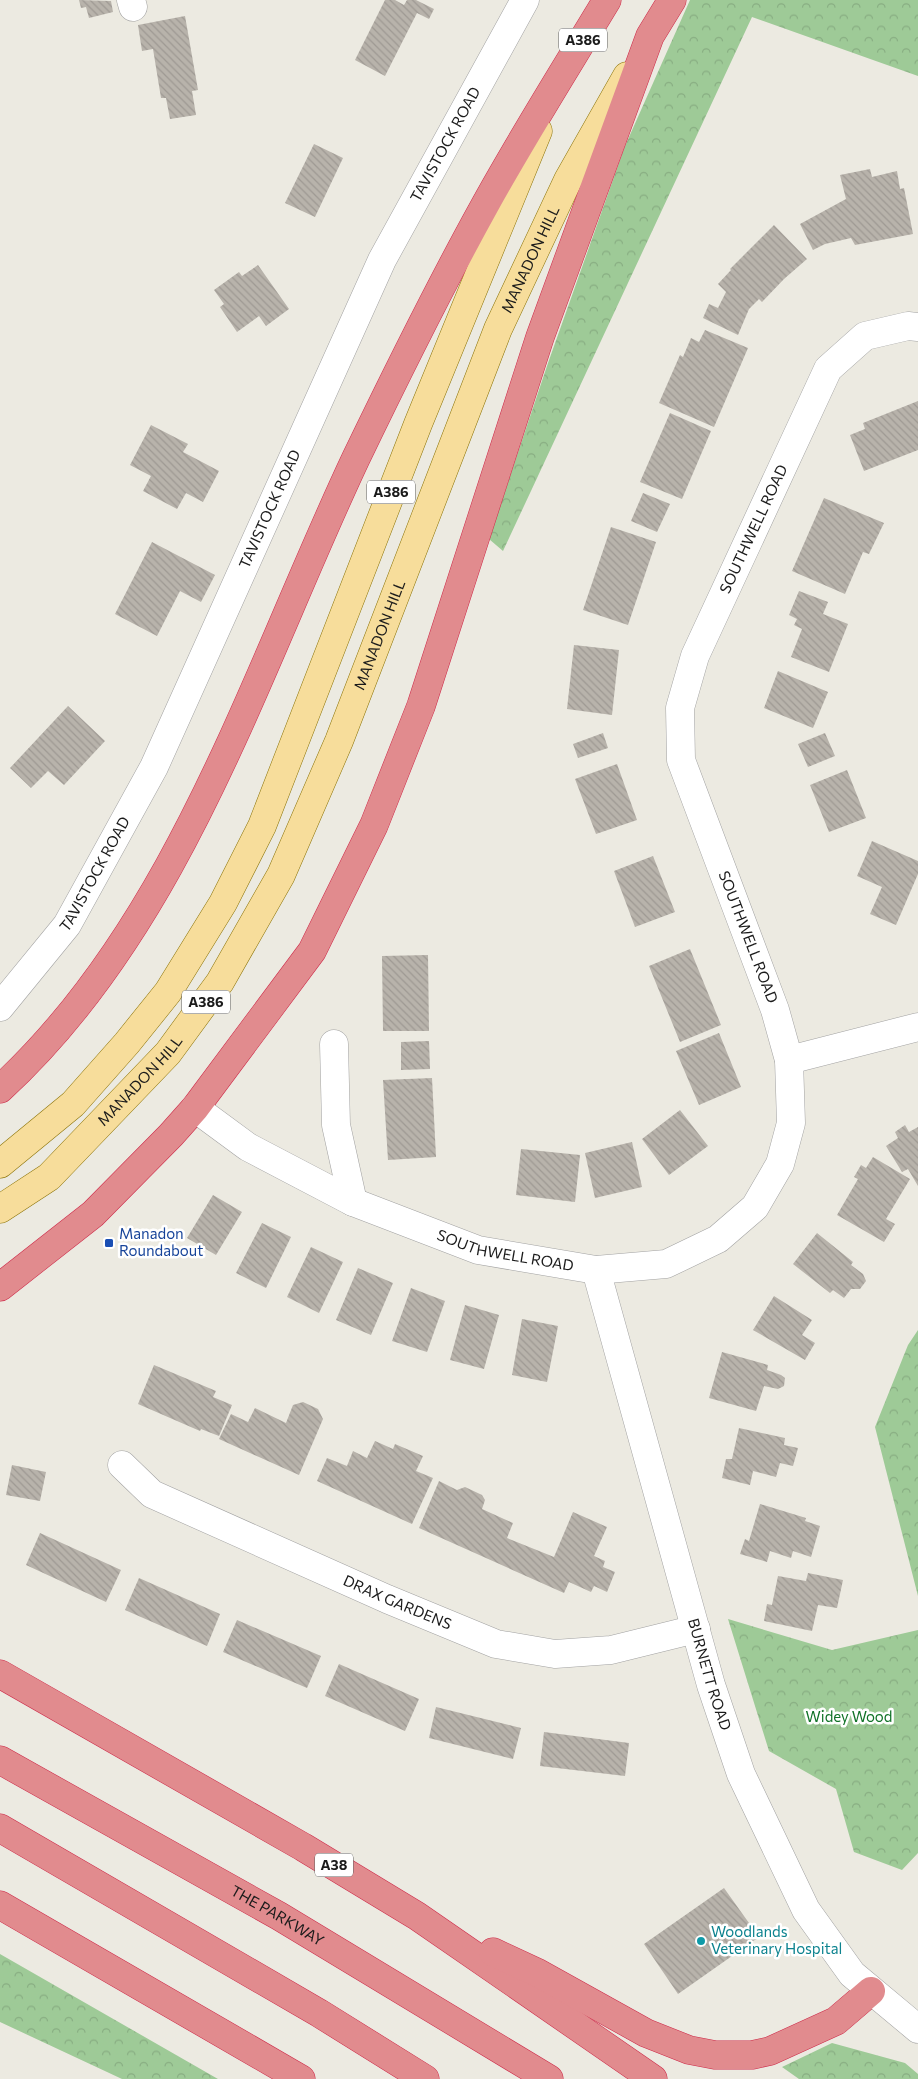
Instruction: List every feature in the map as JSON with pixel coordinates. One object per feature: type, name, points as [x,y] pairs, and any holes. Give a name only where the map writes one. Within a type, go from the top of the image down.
[{"type":"highway","name":"A386","points":[[558,81],[607,0]]},
{"type":"highway","name":"MANADON HILL","points":[[650,36],[672,0]]},
{"type":"highway","points":[[0,1287],[93,1214],[195,1108],[312,951],[374,826],[421,706],[540,337],[650,36]]},
{"type":"highway","points":[[0,1089],[30,1062],[67,1021],[105,970],[149,902],[236,731],[356,459],[484,206],[558,81]]},
{"type":"highway","name":"A38","points":[[0,1674],[303,1847],[417,1916],[654,2079]]},
{"type":"highway","name":"THE PARKWAY","points":[[0,1760],[279,1916],[549,2079]]},
{"type":"highway","points":[[0,1828],[319,2013],[425,2079]]},
{"type":"highway","points":[[0,1905],[301,2079]]},
{"type":"highway","points":[[417,1916],[538,1973],[646,2034],[689,2050],[715,2055],[752,2055],[770,2051],[836,2021],[871,1991]]},
{"type":"main road","name":"MANADON HILL","points":[[0,1209],[49,1177],[103,1123],[168,1053],[215,990],[281,875],[338,741],[498,329],[568,180],[650,36]]},
{"type":"main road","name":"A386","points":[[0,1164],[73,1104],[127,1043],[168,992],[223,903],[265,818],[418,424],[558,81]]},
{"type":"street","name":"TAVISTOCK ROAD","points":[[0,1007],[67,925],[154,767],[382,260],[525,0]]},
{"type":"street","name":"SOUTHWELL ROAD","points":[[195,1108],[248,1147],[352,1202],[478,1250],[596,1270],[666,1264],[718,1239],[755,1207],[780,1164],[791,1122],[789,1060],[775,1010],[681,760],[680,708],[695,656],[828,369],[866,336],[908,326],[918,328]]},
{"type":"street","points":[[789,1060],[918,1027]]},
{"type":"street","points":[[334,1044],[336,1125],[352,1202]]},
{"type":"street","name":"BURNETT ROAD","points":[[596,1270],[711,1685],[741,1774],[806,1910],[852,1974],[918,2029]]},
{"type":"street","name":"DRAX GARDENS","points":[[122,1465],[152,1494],[387,1599],[496,1644],[555,1654],[611,1650],[696,1630]]},
{"type":"green space","points":[[690,0],[918,0],[918,76],[752,17],[503,551],[489,539],[548,363],[625,146]]},
{"type":"green space","points":[[918,1330],[918,1596],[875,1427],[908,1345]]},
{"type":"green space","name":"Widey Wood","points":[[728,1619],[832,1650],[918,1630],[918,1853],[902,1870],[854,1852],[836,1789],[769,1751]]},
{"type":"green space","points":[[0,1954],[218,2079],[122,2079],[0,2022]]},
{"type":"green space","points":[[832,2043],[905,2063],[918,2074],[918,2079],[799,2079],[782,2067]]},
{"type":"building","points":[[79,0],[111,1],[113,12],[89,18],[86,7],[81,8]]},
{"type":"building","points":[[385,0],[395,0],[404,5],[407,0],[416,0],[434,9],[429,19],[417,13],[385,76],[355,60]]},
{"type":"building","points":[[185,16],[198,90],[192,91],[196,115],[170,119],[166,98],[161,98],[153,49],[142,51],[138,25]]},
{"type":"building","points":[[314,144],[343,158],[315,217],[285,203]]},
{"type":"building","points":[[870,169],[872,177],[897,171],[900,189],[904,188],[913,234],[855,245],[851,238],[825,244],[813,250],[800,224],[846,199],[840,175]]},
{"type":"building","points":[[774,225],[807,259],[762,302],[759,299],[749,309],[738,335],[703,318],[709,304],[718,308],[726,292],[718,284],[730,269]]},
{"type":"building","points":[[258,265],[289,309],[266,326],[259,316],[237,332],[220,307],[224,304],[214,290],[239,272],[242,276]]},
{"type":"building","points":[[705,330],[748,348],[714,427],[659,403],[680,355],[683,357],[691,338],[699,342]]},
{"type":"building","points":[[918,401],[918,450],[864,471],[850,435],[865,429],[863,423]]},
{"type":"building","points":[[670,413],[711,431],[682,499],[640,482]]},
{"type":"building","points":[[151,425],[188,444],[183,452],[219,471],[203,502],[186,493],[177,509],[143,491],[151,476],[130,465]]},
{"type":"building","points":[[643,493],[670,504],[657,532],[631,521]]},
{"type":"building","points":[[824,498],[884,523],[869,554],[863,552],[845,594],[792,571]]},
{"type":"building","points":[[611,527],[656,542],[628,625],[583,610]]},
{"type":"building","points":[[152,542],[215,575],[201,602],[180,591],[157,636],[115,614]]},
{"type":"building","points":[[799,591],[828,602],[823,614],[848,624],[829,672],[791,657],[802,629],[794,625],[797,619],[789,615]]},
{"type":"building","points":[[574,645],[619,650],[612,715],[567,709]]},
{"type":"building","points":[[778,671],[828,692],[813,728],[764,708]]},
{"type":"building","points":[[68,706],[105,741],[64,785],[48,771],[31,788],[10,768]]},
{"type":"building","points":[[603,733],[608,748],[578,758],[573,744]]},
{"type":"building","points":[[825,733],[835,756],[808,767],[798,744]]},
{"type":"building","points":[[617,764],[637,820],[596,834],[575,779]]},
{"type":"building","points":[[847,770],[866,818],[829,832],[810,785]]},
{"type":"building","points":[[872,841],[918,861],[918,874],[896,925],[870,914],[882,887],[857,876]]},
{"type":"building","points":[[653,856],[675,912],[635,927],[614,871]]},
{"type":"building","points":[[690,949],[721,1025],[680,1042],[649,966]]},
{"type":"building","points":[[428,955],[429,1031],[383,1031],[382,956]]},
{"type":"building","points":[[719,1033],[741,1087],[699,1105],[676,1051]]},
{"type":"building","points":[[429,1041],[430,1069],[401,1070],[401,1042]]},
{"type":"building","points":[[432,1078],[436,1157],[388,1160],[383,1080]]},
{"type":"building","points":[[680,1110],[708,1146],[669,1175],[642,1139]]},
{"type":"building","points":[[905,1125],[909,1132],[918,1127],[918,1186],[908,1169],[902,1172],[886,1146],[898,1138],[895,1132]]},
{"type":"building","points":[[632,1142],[642,1187],[595,1198],[585,1153]]},
{"type":"building","points":[[521,1149],[580,1155],[575,1202],[516,1195]]},
{"type":"building","points":[[873,1157],[910,1179],[886,1219],[895,1224],[884,1242],[837,1215],[858,1179],[854,1177],[861,1165],[866,1168]]},
{"type":"building","points":[[213,1195],[242,1212],[216,1255],[187,1238]]},
{"type":"building","points":[[262,1223],[291,1237],[266,1288],[236,1273]]},
{"type":"building","points":[[817,1233],[853,1262],[851,1265],[863,1274],[866,1281],[860,1289],[851,1289],[844,1298],[833,1290],[830,1293],[793,1264]]},
{"type":"building","points":[[311,1247],[343,1262],[319,1313],[287,1297]]},
{"type":"building","points":[[358,1268],[393,1283],[371,1335],[336,1320]]},
{"type":"building","points":[[411,1288],[445,1301],[427,1352],[392,1341]]},
{"type":"building","points":[[774,1296],[812,1320],[802,1335],[815,1343],[805,1360],[753,1330]]},
{"type":"building","points":[[465,1305],[499,1315],[484,1369],[450,1360]]},
{"type":"building","points":[[522,1319],[558,1326],[547,1382],[512,1375]]},
{"type":"building","points":[[722,1352],[768,1365],[767,1370],[785,1378],[784,1386],[778,1389],[764,1386],[756,1411],[709,1398]]},
{"type":"building","points":[[154,1365],[216,1391],[213,1397],[232,1405],[219,1436],[201,1429],[200,1431],[138,1404]]},
{"type":"building","points":[[303,1402],[318,1409],[323,1419],[299,1475],[219,1439],[231,1414],[248,1422],[255,1408],[286,1423],[293,1405]]},
{"type":"building","points":[[739,1428],[785,1438],[784,1445],[798,1448],[793,1466],[780,1463],[776,1477],[753,1471],[750,1485],[722,1478],[726,1459],[732,1459]]},
{"type":"building","points":[[375,1441],[393,1449],[395,1444],[423,1456],[416,1471],[433,1478],[412,1524],[317,1481],[327,1458],[347,1466],[353,1451],[367,1458]]},
{"type":"building","points":[[12,1465],[46,1472],[40,1501],[6,1495]]},
{"type":"building","points":[[439,1481],[457,1490],[465,1487],[482,1495],[485,1500],[482,1509],[513,1523],[507,1538],[554,1557],[573,1512],[607,1527],[594,1556],[605,1561],[603,1567],[615,1572],[607,1592],[594,1586],[591,1592],[569,1582],[564,1593],[419,1528]]},
{"type":"building","points":[[760,1504],[806,1518],[805,1521],[820,1526],[811,1557],[793,1551],[791,1558],[770,1551],[767,1562],[740,1554],[745,1539],[749,1541]]},
{"type":"building","points":[[40,1533],[121,1570],[106,1602],[26,1565]]},
{"type":"building","points":[[808,1573],[843,1580],[837,1608],[818,1605],[812,1631],[764,1621],[767,1604],[772,1605],[778,1576],[806,1581]]},
{"type":"building","points":[[139,1578],[220,1614],[207,1646],[125,1610]]},
{"type":"building","points":[[237,1620],[321,1656],[307,1688],[223,1652]]},
{"type":"building","points":[[339,1664],[419,1699],[405,1731],[325,1696]]},
{"type":"building","points":[[436,1707],[521,1728],[513,1759],[429,1738]]},
{"type":"building","points":[[544,1732],[629,1743],[625,1776],[540,1766]]},
{"type":"building","name":"Woodlands Veterinary Hospital","points":[[724,1888],[759,1937],[678,1994],[644,1944]]},
{"type":"place","name":"Manadon Roundabout","points":[[109,1243]]},
{"type":"place","name":"Woodlands Veterinary Hospital","points":[[701,1941]]}]
